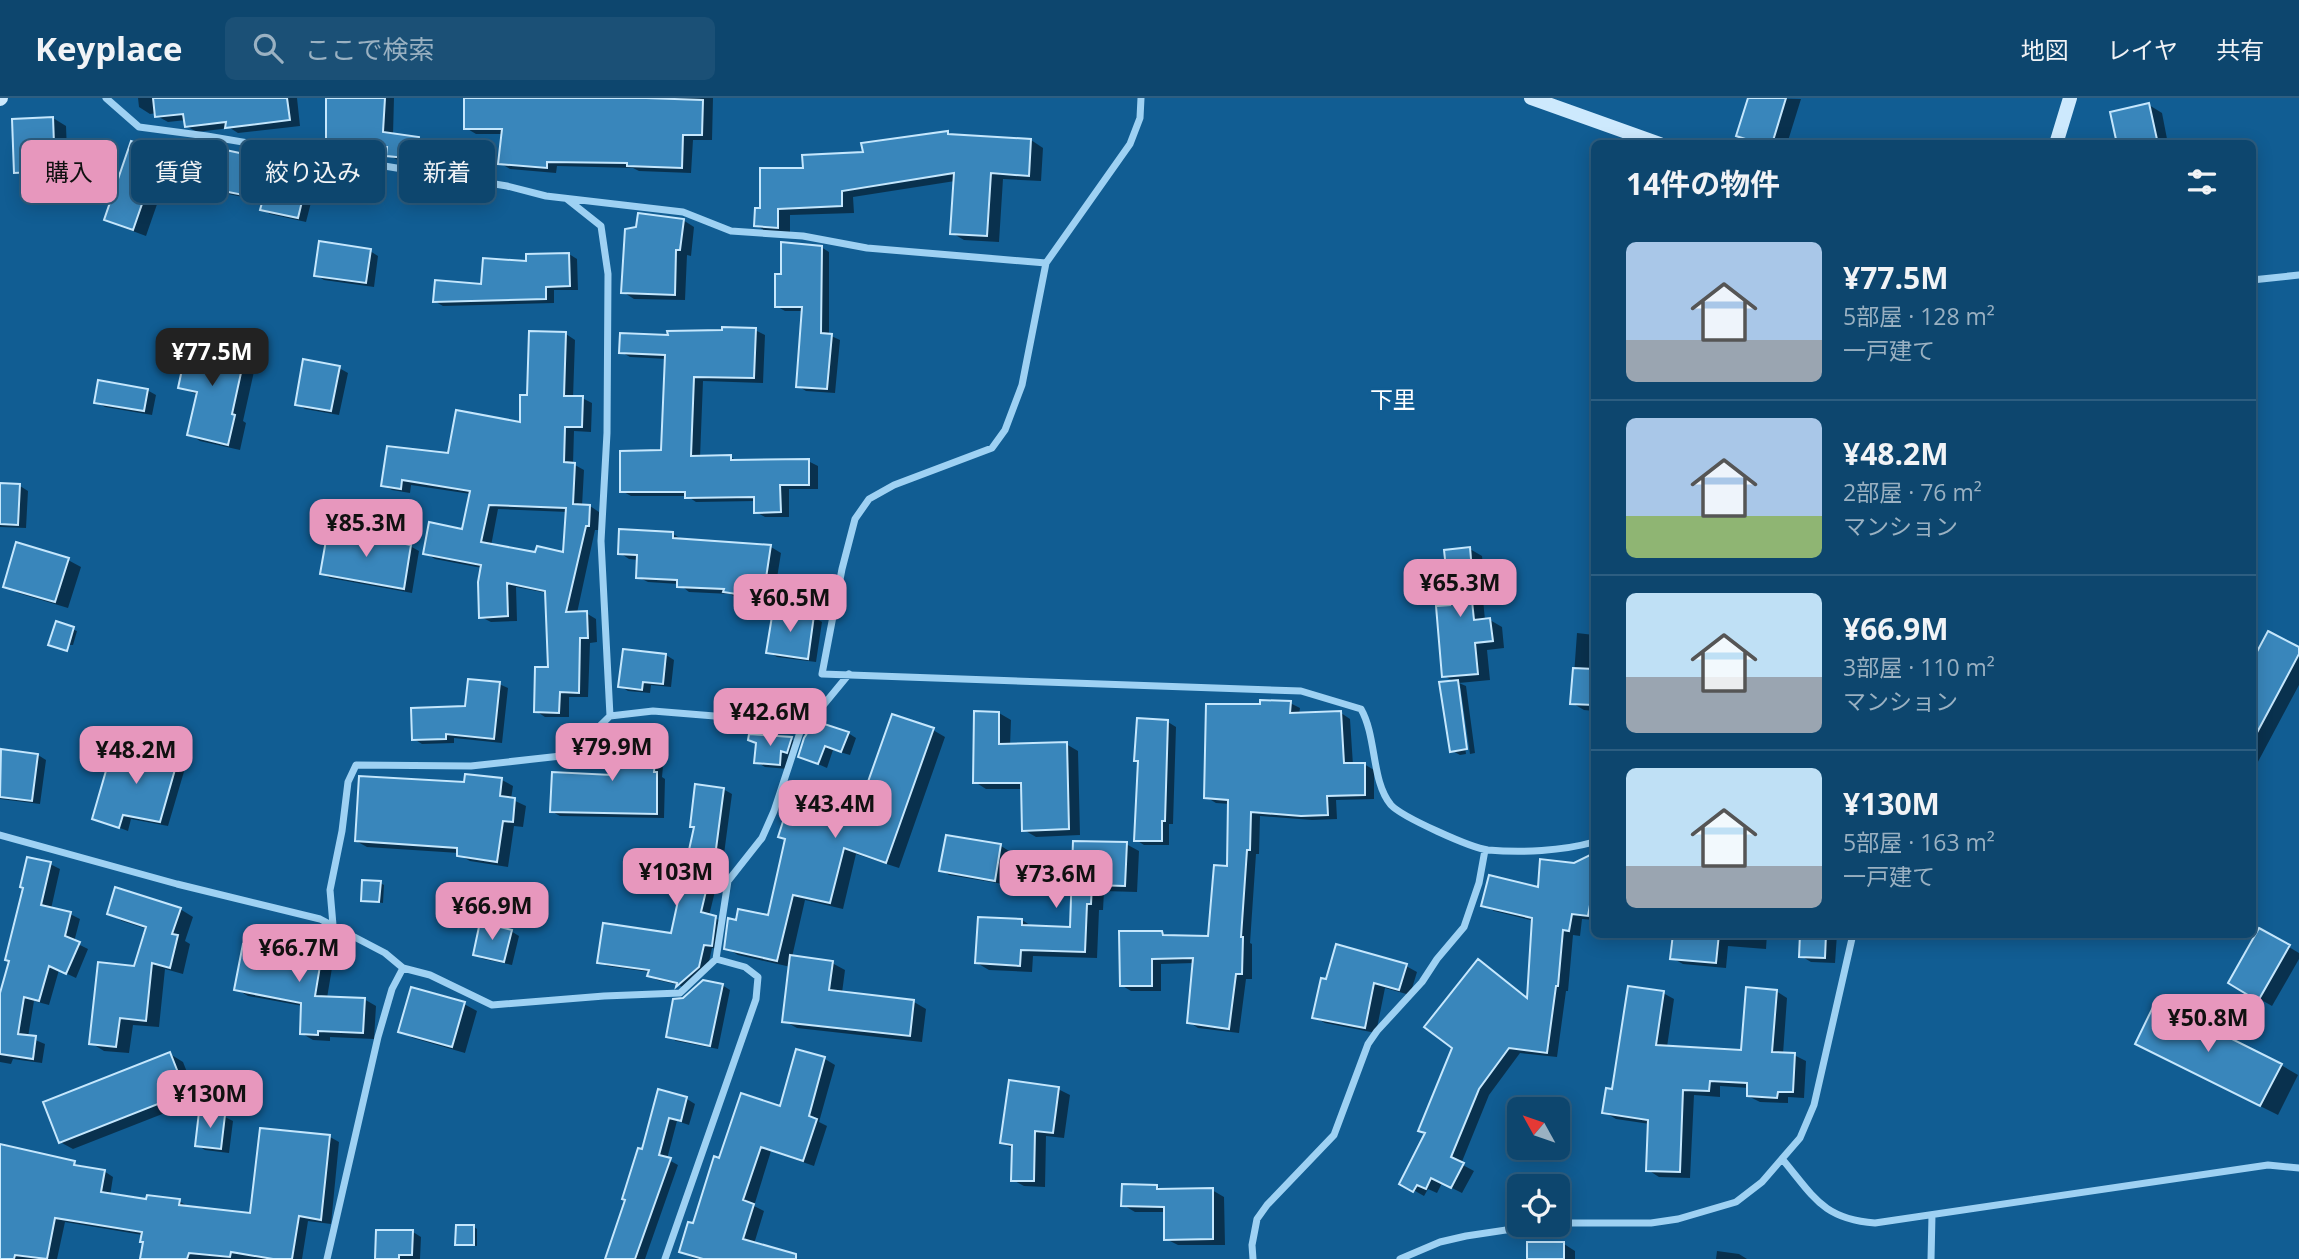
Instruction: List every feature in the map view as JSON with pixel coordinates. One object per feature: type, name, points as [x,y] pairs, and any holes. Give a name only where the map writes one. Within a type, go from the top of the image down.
[{"type":"main road","points":[[1531,98],[1649,140]]},
{"type":"main road","points":[[2057,140],[2070,98]]},
{"type":"street","points":[[106,98],[139,127],[372,164],[567,199],[683,212],[730,231],[803,236],[867,248],[1046,262]]},
{"type":"street","points":[[1141,98],[1140,118],[1130,144],[1046,262],[1022,386],[1005,430],[992,447],[894,485],[869,499],[855,519],[842,569],[822,674],[1301,691],[1361,709],[1369,722],[1381,785],[1391,805],[1420,824],[1485,850],[1577,847],[1591,843]]},
{"type":"street","points":[[567,199],[601,226],[608,274],[607,433],[601,541],[610,716]]},
{"type":"street","points":[[2256,280],[2299,275]]},
{"type":"street","points":[[0,835],[177,884],[320,919],[385,953],[403,968],[430,975],[492,1005],[680,993],[716,959],[728,881],[762,838],[774,811],[803,723],[821,708],[849,674]]},
{"type":"street","points":[[333,925],[330,890],[342,831],[348,782],[356,765],[471,766],[570,755],[610,716],[653,711],[764,720],[788,719],[803,723]]},
{"type":"street","points":[[1253,1259],[1252,1245],[1258,1219],[1267,1205],[1334,1135],[1368,1044],[1422,982],[1464,927],[1479,883],[1485,850]]},
{"type":"street","points":[[1570,1223],[1651,1223],[1736,1202],[1762,1182],[1800,1138],[1814,1105],[1852,938]]},
{"type":"street","points":[[665,1259],[756,999],[758,977],[745,967],[716,959]]},
{"type":"street","points":[[327,1259],[375,1049],[392,989],[403,968]]},
{"type":"street","points":[[1783,1160],[1828,1211],[1852,1221],[1875,1223],[2268,1165],[2299,1168]]},
{"type":"street","points":[[1931,1259],[1932,1215]]},
{"type":"street","points":[[1400,1259],[1440,1242],[1507,1230]]},
{"type":"building","points":[[153,98],[287,98],[290,120],[225,128],[226,122],[185,127],[183,114],[155,117]]},
{"type":"building","points":[[326,98],[385,98],[383,132],[419,137],[419,140],[399,140],[399,157],[386,156],[385,140],[326,140]]},
{"type":"building","points":[[464,98],[703,100],[702,135],[683,135],[682,168],[627,166],[627,163],[547,162],[547,168],[498,164],[502,129],[464,129]]},
{"type":"building","points":[[1748,98],[1786,98],[1773,140],[1748,140],[1736,136]]},
{"type":"building","points":[[2149,103],[2157,140],[2116,140],[2110,112]]},
{"type":"building","points":[[53,117],[54,140],[21,140],[21,173],[14,173],[12,119]]},
{"type":"building","points":[[948,131],[948,134],[1031,139],[1029,176],[991,173],[987,236],[950,234],[954,173],[842,191],[842,206],[778,209],[778,228],[754,226],[755,208],[760,208],[760,168],[803,168],[802,155],[863,152],[861,143]]},
{"type":"building","points":[[131,141],[131,203],[142,203],[133,230],[104,220],[110,203],[117,203],[117,182]]},
{"type":"building","points":[[227,150],[241,153],[241,195],[227,192]]},
{"type":"building","points":[[262,203],[302,203],[298,218],[260,210]]},
{"type":"building","points":[[638,213],[684,219],[680,250],[676,250],[675,295],[621,293],[625,229],[636,227]]},
{"type":"building","points":[[319,241],[371,249],[366,283],[314,276]]},
{"type":"building","points":[[781,242],[822,246],[821,333],[832,334],[827,389],[796,387],[802,307],[775,307],[775,274],[781,274]]},
{"type":"building","points":[[569,253],[570,286],[546,287],[546,299],[433,302],[435,280],[481,284],[483,258],[526,261],[526,254]]},
{"type":"building","points":[[722,327],[756,328],[754,378],[694,377],[691,456],[731,455],[731,460],[809,459],[809,485],[780,485],[781,512],[754,513],[754,497],[685,498],[685,492],[620,492],[620,451],[661,450],[665,355],[619,353],[620,333],[668,335],[667,331],[722,330]]},
{"type":"building","points":[[529,331],[566,332],[564,396],[583,396],[582,427],[565,427],[564,462],[575,463],[573,504],[590,505],[589,526],[586,526],[566,612],[587,611],[588,638],[580,638],[579,693],[560,692],[559,713],[534,712],[535,667],[548,667],[545,591],[507,583],[508,616],[479,618],[478,582],[481,565],[423,554],[429,522],[462,529],[470,491],[402,480],[401,489],[381,486],[387,446],[448,453],[456,410],[520,422],[520,395],[527,395]],"holes":[[[489,505],[566,508],[563,552],[537,546],[535,552],[481,542]]]},
{"type":"building","points":[[189,337],[246,350],[228,445],[187,435],[197,392],[178,388]]},
{"type":"building","points":[[303,359],[340,366],[331,411],[295,405]]},
{"type":"building","points":[[98,380],[148,389],[144,411],[94,403]]},
{"type":"building","points":[[0,483],[20,484],[18,525],[0,524]]},
{"type":"building","points":[[328,529],[411,545],[404,589],[320,574]]},
{"type":"building","points":[[619,529],[673,532],[673,538],[771,545],[763,598],[723,592],[724,589],[677,587],[677,580],[636,578],[637,555],[618,554]]},
{"type":"building","points":[[16,542],[69,558],[55,602],[3,587]]},
{"type":"building","points":[[1470,547],[1472,571],[1469,572],[1474,620],[1490,618],[1493,641],[1475,643],[1478,674],[1442,677],[1436,606],[1450,605],[1444,550]]},
{"type":"building","points":[[773,610],[814,615],[808,659],[766,653]]},
{"type":"building","points":[[56,621],[74,627],[67,651],[48,645]]},
{"type":"building","points":[[2268,631],[2299,647],[2299,654],[2256,735],[2256,654]]},
{"type":"building","points":[[623,649],[666,654],[663,684],[643,682],[642,690],[618,687]]},
{"type":"building","points":[[1573,668],[1591,669],[1591,705],[1570,704]]},
{"type":"building","points":[[468,679],[500,682],[494,739],[446,734],[446,739],[412,740],[411,708],[465,706]]},
{"type":"building","points":[[1458,680],[1467,749],[1450,752],[1439,682]]},
{"type":"building","points":[[1260,700],[1291,701],[1290,713],[1341,711],[1344,763],[1365,763],[1365,795],[1327,796],[1328,815],[1251,812],[1241,937],[1242,974],[1236,974],[1229,1029],[1187,1023],[1193,958],[1152,959],[1152,986],[1120,986],[1119,931],[1162,931],[1163,935],[1208,936],[1214,865],[1227,866],[1228,800],[1204,798],[1206,704],[1260,704]]},
{"type":"building","points":[[974,711],[999,712],[999,744],[1067,742],[1069,829],[1022,831],[1021,783],[973,783]]},
{"type":"building","points":[[892,714],[934,728],[886,863],[844,848],[830,903],[793,895],[777,961],[724,949],[728,918],[736,920],[738,909],[768,915],[785,839],[778,837],[789,803],[853,824]]},
{"type":"building","points":[[1137,718],[1168,720],[1162,841],[1134,841]]},
{"type":"building","points":[[815,721],[849,732],[841,752],[825,746],[818,764],[798,757],[804,738]]},
{"type":"building","points":[[749,734],[792,737],[787,753],[781,751],[780,765],[754,763],[756,743],[748,740]]},
{"type":"building","points":[[615,735],[657,739],[654,772],[657,772],[657,814],[550,812],[552,772],[612,775]]},
{"type":"building","points":[[151,743],[180,752],[160,822],[123,815],[119,828],[92,819],[112,750],[146,758]]},
{"type":"building","points":[[1,749],[38,754],[32,801],[0,797]]},
{"type":"building","points":[[465,774],[502,778],[500,796],[515,798],[513,822],[503,821],[497,862],[457,856],[457,848],[355,841],[359,776],[464,782]]},
{"type":"building","points":[[695,784],[724,788],[716,849],[701,912],[716,916],[712,946],[704,945],[699,967],[676,987],[677,983],[647,976],[649,970],[597,963],[603,923],[671,933],[694,827],[690,827]]},
{"type":"building","points":[[946,835],[1001,844],[995,881],[939,871]]},
{"type":"building","points":[[1073,841],[1127,842],[1125,886],[1092,885],[1091,904],[1087,904],[1085,952],[1021,950],[1020,966],[975,963],[978,917],[1022,919],[1022,925],[1070,927]]},
{"type":"building","points":[[1591,854],[1591,900],[1588,916],[1572,914],[1569,931],[1563,930],[1558,986],[1547,1053],[1509,1048],[1479,1089],[1451,1157],[1464,1163],[1451,1188],[1431,1178],[1426,1189],[1417,1185],[1413,1192],[1399,1184],[1425,1133],[1418,1131],[1452,1048],[1424,1027],[1478,959],[1527,998],[1532,918],[1481,906],[1489,875],[1538,887],[1540,859],[1574,863]]},
{"type":"building","points":[[27,857],[51,862],[41,905],[71,912],[65,936],[80,942],[66,974],[49,966],[39,1001],[24,997],[18,1034],[36,1036],[33,1059],[0,1054],[0,993],[9,961],[5,960],[23,888],[20,887]]},
{"type":"building","points":[[362,880],[381,881],[379,902],[361,901]]},
{"type":"building","points":[[115,887],[181,908],[172,934],[178,935],[170,968],[152,963],[146,1021],[120,1018],[116,1047],[89,1044],[98,962],[134,966],[146,927],[107,914]]},
{"type":"building","points":[[480,922],[512,930],[504,962],[473,955]]},
{"type":"building","points":[[2259,928],[2290,945],[2258,1001],[2228,983],[2253,938],[2256,938]]},
{"type":"building","points":[[290,930],[325,936],[315,996],[365,998],[363,1033],[318,1031],[318,1035],[300,1034],[301,1003],[234,990],[243,944],[287,952]]},
{"type":"building","points":[[1673,938],[1719,938],[1716,963],[1670,959]]},
{"type":"building","points":[[1800,938],[1826,938],[1825,958],[1799,957]]},
{"type":"building","points":[[1336,944],[1407,964],[1399,990],[1374,983],[1365,1028],[1312,1018],[1321,978],[1326,979]]},
{"type":"building","points":[[790,955],[833,961],[829,990],[914,1000],[910,1036],[782,1022]]},
{"type":"building","points":[[703,980],[723,984],[710,1046],[666,1037],[673,999],[683,998]]},
{"type":"building","points":[[1628,986],[1664,991],[1656,1045],[1741,1050],[1746,987],[1777,990],[1772,1052],[1795,1053],[1793,1092],[1778,1092],[1777,1098],[1747,1096],[1747,1083],[1710,1081],[1709,1091],[1683,1090],[1680,1172],[1646,1171],[1648,1120],[1602,1113],[1606,1088],[1612,1089]]},
{"type":"building","points":[[411,987],[465,1002],[452,1047],[398,1032]]},
{"type":"building","points":[[2156,1001],[2282,1064],[2260,1106],[2135,1044]]},
{"type":"building","points":[[796,1049],[825,1057],[809,1116],[817,1119],[803,1161],[761,1147],[743,1200],[754,1204],[743,1239],[796,1254],[796,1259],[703,1259],[679,1252],[688,1222],[693,1223],[714,1156],[719,1158],[741,1093],[780,1106]]},
{"type":"building","points":[[170,1052],[186,1093],[59,1143],[43,1102]]},
{"type":"building","points":[[1009,1080],[1059,1087],[1053,1133],[1035,1131],[1034,1181],[1011,1181],[1012,1145],[1000,1143]]},
{"type":"building","points":[[658,1089],[687,1097],[681,1121],[669,1118],[659,1155],[671,1158],[635,1259],[605,1259],[625,1200],[622,1199],[638,1148],[642,1149]]},
{"type":"building","points":[[199,1112],[225,1115],[221,1149],[195,1146]]},
{"type":"building","points":[[260,1128],[330,1135],[321,1220],[299,1216],[292,1259],[273,1259],[231,1252],[230,1257],[189,1253],[187,1259],[140,1259],[142,1232],[55,1218],[47,1259],[15,1255],[14,1259],[0,1259],[0,1144],[75,1161],[74,1165],[105,1170],[101,1192],[146,1199],[147,1195],[180,1199],[179,1205],[250,1213]]},
{"type":"building","points":[[1122,1184],[1157,1185],[1157,1189],[1213,1188],[1213,1239],[1164,1240],[1164,1207],[1121,1206]]},
{"type":"building","points":[[456,1225],[474,1225],[474,1245],[455,1245]]},
{"type":"building","points":[[376,1230],[413,1230],[412,1255],[399,1255],[399,1259],[375,1259]]},
{"type":"building","points":[[1527,1242],[1564,1242],[1564,1259],[1527,1259]]},
{"type":"district","name":"下里","points":[[1393,399]]}]
